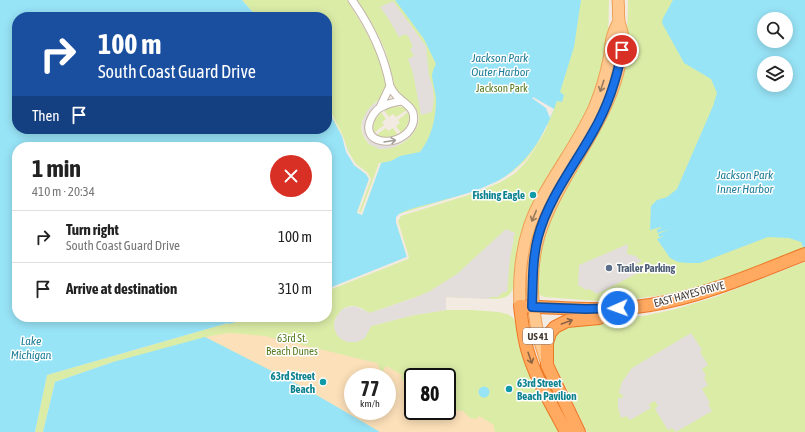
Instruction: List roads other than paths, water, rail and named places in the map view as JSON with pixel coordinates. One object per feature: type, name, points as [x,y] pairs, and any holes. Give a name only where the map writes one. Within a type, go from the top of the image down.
[{"type":"highway","name":"EAST HAYES DRIVE","points":[[520,306],[610,309],[650,305],[680,299],[742,279],[802,255]]},
{"type":"highway","name":"US 41","points":[[520,306],[526,347],[534,369],[566,432]]},
{"type":"highway","points":[[547,365],[547,343],[550,333],[555,327],[567,321],[599,318],[610,309]]},
{"type":"highway","name":"US 41","points":[[547,365],[579,432]]},
{"type":"main road","name":"US 41","points":[[547,365],[541,347],[532,307],[533,272],[538,237],[545,218],[558,192],[593,132],[610,97],[618,72],[623,38],[619,21],[618,0]]},
{"type":"main road","name":"US 41","points":[[520,306],[519,288],[521,263],[525,241],[531,223],[541,199],[586,124],[594,107],[606,76],[613,36],[619,21]]},
{"type":"street","points":[[352,0],[378,44],[390,86],[398,98],[412,110],[413,122],[405,134],[393,141],[379,141],[372,137],[370,131],[371,119],[380,107],[390,86]]},
{"type":"street","points":[[380,107],[402,101]]},
{"type":"water","name":"Jackson Park Outer Harbor","points":[[0,0],[242,0],[253,12],[12,12],[12,134],[332,134],[332,118],[342,136],[354,165],[366,174],[369,179],[357,212],[362,215],[381,163],[391,161],[400,156],[420,152],[430,134],[435,115],[436,98],[432,76],[436,64],[424,39],[395,0],[581,0],[574,47],[560,92],[564,95],[562,102],[557,101],[540,139],[523,161],[514,170],[490,185],[467,194],[415,208],[399,214],[396,222],[407,257],[332,287],[332,142],[12,142],[12,322],[236,322],[47,375],[35,432],[0,432]]},
{"type":"water","name":"Jackson Park Inner Harbor","points":[[673,0],[805,0],[805,251],[801,242],[789,238],[768,237],[700,263],[678,262],[670,258],[657,239],[664,236],[659,237],[658,234],[670,229],[657,233],[657,230],[661,227],[650,230],[651,206],[657,200],[667,197],[677,189],[713,106],[717,93],[711,79],[684,63],[662,23],[663,18]]},
{"type":"water","name":"Lake Michigan","points":[[205,337],[301,386],[344,411],[344,420],[359,420],[380,432],[43,432],[55,382],[113,362]]},
{"type":"water","points":[[484,386],[488,388],[490,392],[488,396],[484,398],[480,396],[478,392],[480,388]]},
{"type":"place","name":"Fishing Eagle","points":[[533,195]]},
{"type":"place","name":"Trailer Parking","points":[[609,268]]},
{"type":"place","name":"63rd Street Beach","points":[[323,382]]},
{"type":"place","name":"63rd Street Beach Pavilion","points":[[509,389]]},
{"type":"park label","name":"Jackson Park","points":[[502,88]]},
{"type":"park label","name":"63rd St. Beach Dunes","points":[[292,344]]}]
